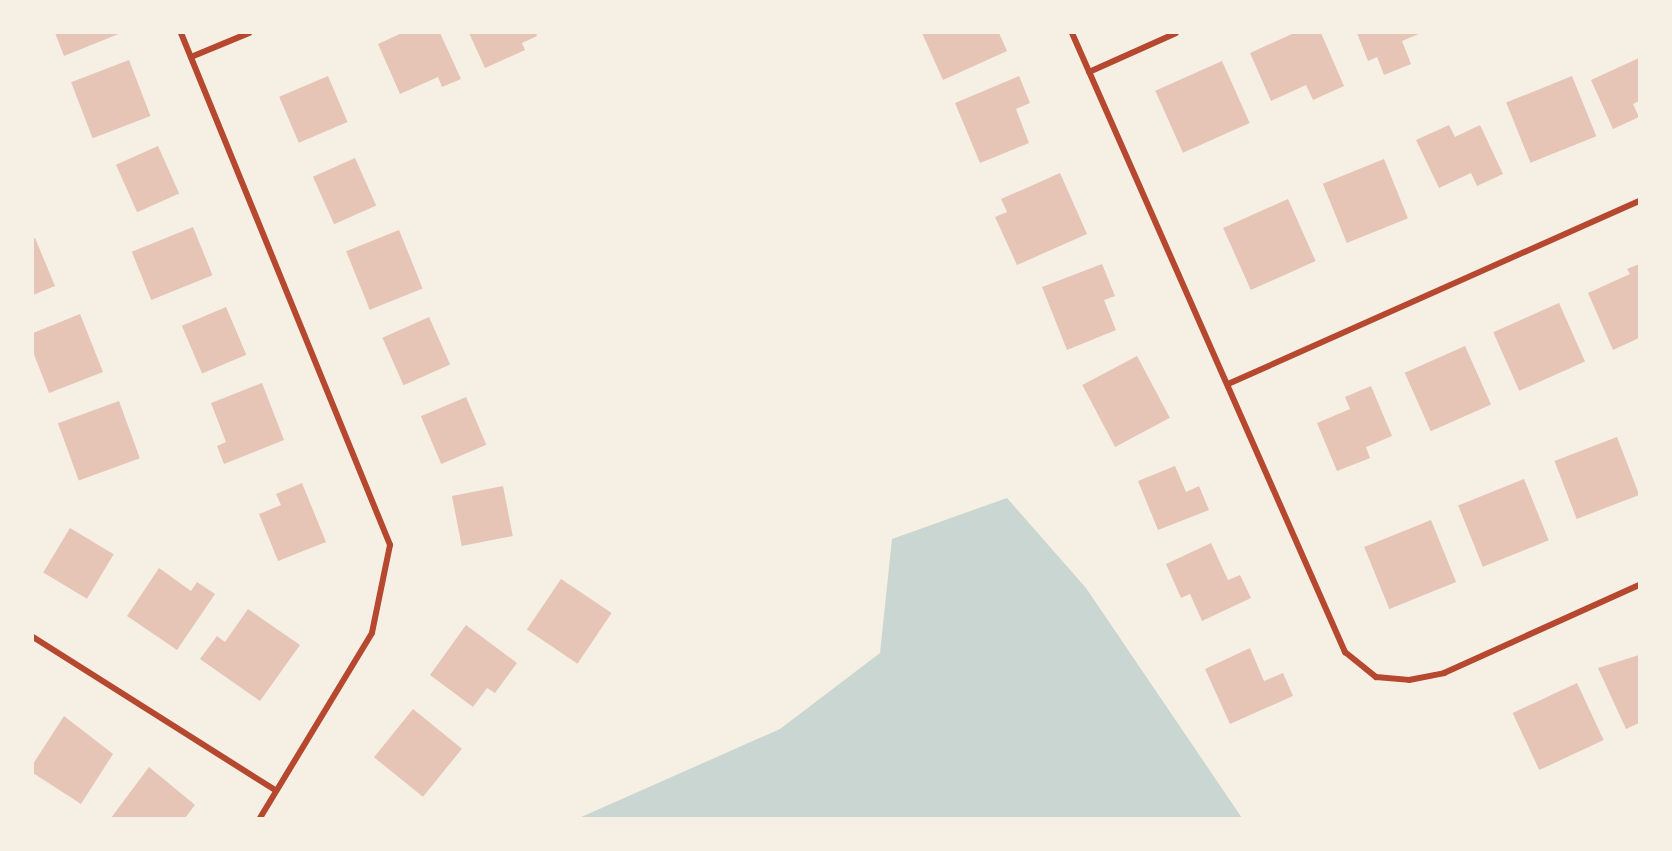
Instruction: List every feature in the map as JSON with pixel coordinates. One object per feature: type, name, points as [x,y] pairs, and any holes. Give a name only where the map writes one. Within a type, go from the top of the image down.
[{"type":"street","points":[[181,33],[390,545],[372,633],[275,789],[260,818]]},
{"type":"street","points":[[191,57],[249,33]]},
{"type":"street","points":[[1072,33],[1345,652],[1376,677],[1409,681],[1444,673],[1639,585]]},
{"type":"street","points":[[1089,72],[1176,33]]},
{"type":"street","points":[[1228,384],[1639,201]]},
{"type":"street","points":[[33,637],[275,789]]},
{"type":"shaded area","points":[[1007,498],[1086,588],[1242,818],[579,818],[780,729],[880,653],[892,539]]},
{"type":"building","points":[[55,33],[121,33],[64,56]]},
{"type":"building","points":[[402,33],[440,33],[461,79],[442,87],[438,77],[400,94],[378,44]]},
{"type":"building","points":[[469,33],[536,33],[537,36],[522,43],[525,50],[485,68]]},
{"type":"building","points":[[922,33],[999,33],[1007,51],[943,80]]},
{"type":"building","points":[[1294,33],[1321,33],[1344,86],[1313,100],[1306,85],[1271,101],[1250,53]]},
{"type":"building","points":[[1357,33],[1421,33],[1402,41],[1411,64],[1384,75],[1377,57],[1368,61]]},
{"type":"building","points":[[1639,58],[1639,101],[1633,104],[1639,117],[1613,129],[1591,80]]},
{"type":"building","points":[[129,60],[151,116],[93,138],[71,82]]},
{"type":"building","points":[[1222,61],[1250,123],[1183,153],[1155,91]]},
{"type":"building","points":[[328,76],[348,122],[299,143],[279,97]]},
{"type":"building","points":[[1019,76],[1030,103],[1016,109],[1029,143],[980,163],[955,103]]},
{"type":"building","points":[[1572,76],[1596,136],[1531,163],[1506,103]]},
{"type":"building","points":[[1449,125],[1455,137],[1480,125],[1503,174],[1477,186],[1471,173],[1439,188],[1416,140]]},
{"type":"building","points":[[158,146],[179,194],[137,212],[116,165]]},
{"type":"building","points":[[355,158],[376,206],[334,224],[313,177]]},
{"type":"building","points":[[1384,159],[1408,218],[1347,243],[1323,184]]},
{"type":"building","points":[[1060,173],[1087,234],[1017,265],[995,217],[1007,212],[1001,199]]},
{"type":"building","points":[[1288,199],[1316,261],[1251,290],[1223,228]]},
{"type":"building","points":[[193,227],[212,275],[151,300],[132,252]]},
{"type":"building","points":[[399,230],[423,288],[370,310],[346,251]]},
{"type":"building","points":[[35,238],[55,286],[33,295],[33,239]]},
{"type":"building","points":[[1102,264],[1115,296],[1104,300],[1116,330],[1067,350],[1042,287]]},
{"type":"building","points":[[1639,264],[1639,338],[1613,350],[1588,293],[1630,274],[1627,269]]},
{"type":"building","points":[[1559,303],[1585,361],[1519,391],[1493,332]]},
{"type":"building","points":[[226,307],[246,355],[202,374],[182,326]]},
{"type":"building","points":[[80,314],[103,372],[49,393],[33,352],[33,333]]},
{"type":"building","points":[[429,317],[450,365],[404,385],[382,338]]},
{"type":"building","points":[[1465,346],[1491,404],[1431,431],[1405,373]]},
{"type":"building","points":[[1137,356],[1170,418],[1115,447],[1082,385]]},
{"type":"building","points":[[262,383],[284,440],[224,464],[217,446],[226,442],[211,403]]},
{"type":"building","points":[[1371,386],[1392,436],[1366,447],[1370,458],[1337,471],[1317,423],[1350,409],[1345,397]]},
{"type":"building","points":[[466,397],[486,445],[441,464],[421,416]]},
{"type":"building","points":[[119,401],[140,458],[79,481],[58,423]]},
{"type":"building","points":[[1617,437],[1639,495],[1577,519],[1554,461]]},
{"type":"building","points":[[1175,466],[1186,492],[1199,486],[1209,510],[1158,530],[1138,481]]},
{"type":"building","points":[[1524,479],[1549,540],[1483,567],[1458,506]]},
{"type":"building","points":[[302,483],[326,542],[278,561],[259,514],[281,505],[276,494]]},
{"type":"building","points":[[503,486],[513,536],[462,546],[452,496]]},
{"type":"building","points":[[1431,520],[1456,582],[1389,609],[1364,547]]},
{"type":"building","points":[[70,528],[114,554],[87,599],[43,573]]},
{"type":"building","points":[[1211,543],[1228,580],[1240,575],[1251,598],[1202,621],[1190,594],[1181,598],[1166,564]]},
{"type":"building","points":[[159,568],[191,591],[197,582],[215,594],[177,650],[127,616]]},
{"type":"building","points":[[561,579],[612,613],[577,664],[527,630]]},
{"type":"building","points":[[248,609],[300,645],[260,701],[200,659],[217,636],[225,642]]},
{"type":"building","points":[[466,625],[517,663],[495,693],[487,688],[473,707],[430,675]]},
{"type":"building","points":[[1250,648],[1264,681],[1283,673],[1293,696],[1230,724],[1205,669]]},
{"type":"building","points":[[1639,655],[1639,723],[1626,729],[1598,668]]},
{"type":"building","points":[[1577,683],[1604,740],[1539,770],[1513,713]]},
{"type":"building","points":[[413,709],[462,749],[423,797],[374,757]]},
{"type":"building","points":[[64,716],[113,754],[81,804],[33,773],[33,764]]},
{"type":"building","points":[[149,767],[195,805],[185,818],[111,818]]}]
